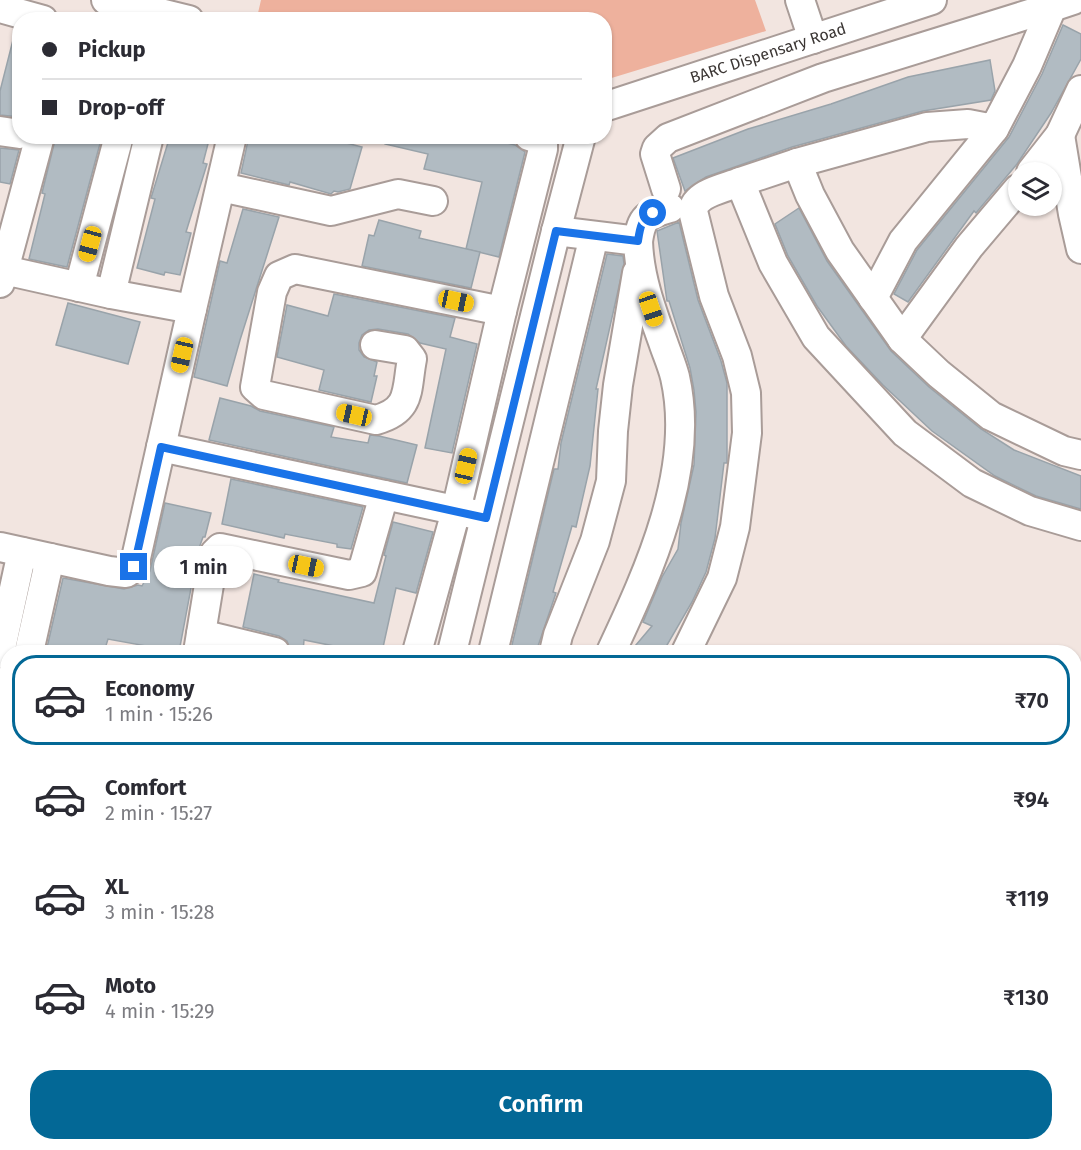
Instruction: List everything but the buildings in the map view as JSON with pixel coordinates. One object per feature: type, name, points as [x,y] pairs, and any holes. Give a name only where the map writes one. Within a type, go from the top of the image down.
[{"type":"street","points":[[106,0],[141,12]]},
{"type":"street","points":[[800,0],[813,39]]},
{"type":"street","name":"BARC Dispensary Road","points":[[612,104],[932,0]]},
{"type":"street","points":[[873,298],[903,242],[994,129],[1063,3]]},
{"type":"street","points":[[556,645],[595,541],[611,481],[618,385],[641,224],[668,199],[655,154],[657,147],[668,138],[823,78],[1063,3]]},
{"type":"street","points":[[1039,162],[1060,135],[1081,90]]},
{"type":"street","points":[[689,645],[722,578],[735,527],[747,433],[746,393],[737,356],[714,296],[693,211],[694,204],[701,197],[740,182],[927,127],[968,124],[994,129]]},
{"type":"street","points":[[1060,135],[1081,249]]},
{"type":"street","points":[[31,144],[2,277],[79,287],[192,309]]},
{"type":"street","points":[[79,287],[117,144]]},
{"type":"street","points":[[111,294],[147,144]]},
{"type":"street","points":[[1,645],[11,549],[117,572],[126,573],[134,567],[230,144]]},
{"type":"street","points":[[419,645],[456,511],[543,144]]},
{"type":"street","points":[[454,645],[579,144]]},
{"type":"street","points":[[797,164],[810,195],[840,251],[902,339],[939,374],[992,416],[1064,451],[1081,455]]},
{"type":"street","points":[[740,182],[773,262],[816,336],[905,433],[972,483],[1030,511],[1081,526]]},
{"type":"street","points":[[221,187],[331,211],[398,194],[433,201]]},
{"type":"street","points":[[902,339],[969,247],[1008,201]]},
{"type":"street","points":[[556,231],[594,236],[638,253]]},
{"type":"street","points":[[495,645],[594,236]]},
{"type":"street","points":[[614,645],[641,586],[653,552],[669,504],[678,454],[679,416],[675,377],[651,309],[638,253]]},
{"type":"street","points":[[375,345],[405,350],[412,359],[404,403],[392,416],[376,420],[264,395],[255,387],[272,292],[279,276],[295,269],[502,311]]},
{"type":"street","points":[[161,447],[486,518]]},
{"type":"street","points":[[216,645],[199,643],[214,554],[220,548],[349,575],[362,572],[384,495]]},
{"type":"street","points":[[30,645],[50,558]]},
{"type":"shaded area","points":[[261,0],[755,0],[766,31],[612,78],[612,12],[258,12]]},
{"type":"route","points":[[134,567],[161,447],[486,518],[556,231],[638,241],[641,224],[653,213]]}]
